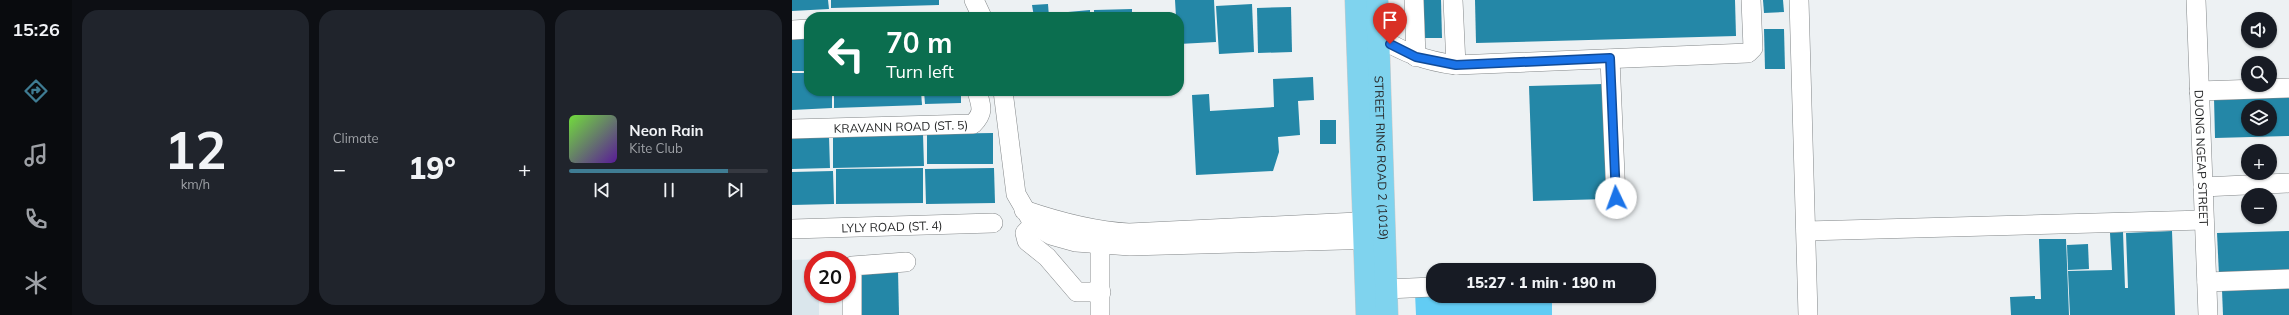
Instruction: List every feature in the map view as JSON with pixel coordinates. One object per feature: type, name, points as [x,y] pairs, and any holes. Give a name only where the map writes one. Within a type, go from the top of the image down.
[{"type":"main road","name":"STREET RING ROAD 2 (1019)","points":[[1356,0],[1367,315]]},
{"type":"main road","name":"STREET RING ROAD 2 (1019)","points":[[1377,0],[1386,230],[1387,315]]},
{"type":"street","points":[[1414,0],[1416,57]]},
{"type":"street","points":[[1453,0],[1456,65]]},
{"type":"street","points":[[1378,37],[1401,51],[1416,57],[1456,65],[1748,53],[1753,48],[1751,0]]},
{"type":"street","points":[[1798,0],[1808,315]]},
{"type":"street","name":"DUONG NGEAP STREET","points":[[2196,0],[2208,315]]},
{"type":"street","points":[[792,30],[804,29]]},
{"type":"street","points":[[1610,58],[1616,198]]},
{"type":"street","points":[[2199,91],[2289,88]]},
{"type":"street","name":"KRAVANN ROAD (ST. 5)","points":[[792,129],[973,124],[980,117],[982,107],[979,96]]},
{"type":"street","points":[[1004,96],[1016,194],[1023,209],[1038,220],[1051,235],[1076,242],[1129,233],[1386,230]]},
{"type":"street","points":[[2203,187],[2289,183]]},
{"type":"street","points":[[1038,220],[1025,233],[1027,241],[1047,257],[1072,288],[1082,292],[1101,292]]},
{"type":"street","points":[[1806,231],[2204,220]]},
{"type":"street","name":"LYLY ROAD (ST. 4)","points":[[792,229],[993,223]]},
{"type":"street","points":[[1100,238],[1100,315]]},
{"type":"street","points":[[852,315],[852,266],[906,262]]},
{"type":"street","points":[[2206,282],[2289,279]]},
{"type":"street","points":[[1386,288],[1426,287]]},
{"type":"shaded area","points":[[792,260],[804,260],[804,303],[819,303],[819,315],[792,315]]},
{"type":"shaded area","points":[[1415,293],[1426,295],[1426,303],[1552,303],[1552,315],[1416,315]]},
{"type":"building","points":[[792,0],[828,0],[829,9],[792,11]]},
{"type":"building","points":[[831,0],[939,0],[939,5],[831,8]]},
{"type":"building","points":[[1175,0],[1214,0],[1216,42],[1184,44],[1184,12],[1176,12]]},
{"type":"building","points":[[1423,0],[1441,0],[1442,38],[1425,38]]},
{"type":"building","points":[[1475,0],[1735,0],[1736,36],[1476,43]]},
{"type":"building","points":[[1763,0],[1783,0],[1784,12],[1764,13]]},
{"type":"building","points":[[1048,4],[1049,12],[1033,12],[1032,5]]},
{"type":"building","points":[[1252,4],[1254,52],[1219,54],[1216,6]]},
{"type":"building","points":[[1291,7],[1292,52],[1258,53],[1257,8]]},
{"type":"building","points":[[1132,9],[1132,12],[1094,12],[1094,10]]},
{"type":"building","points":[[1090,10],[1090,12],[1068,12]]},
{"type":"building","points":[[1764,29],[1784,29],[1785,69],[1765,69]]},
{"type":"building","points":[[792,39],[804,39],[804,71],[792,71]]},
{"type":"building","points":[[792,73],[804,73],[804,96],[832,96],[832,108],[792,110]]},
{"type":"building","points":[[1313,77],[1314,100],[1298,101],[1300,135],[1278,137],[1279,152],[1273,171],[1196,175],[1192,95],[1209,94],[1210,111],[1274,107],[1273,79]]},
{"type":"building","points":[[1604,84],[1607,199],[1533,201],[1529,86]]},
{"type":"building","points":[[834,96],[921,96],[922,105],[834,108]]},
{"type":"building","points":[[924,96],[961,96],[961,103],[925,104]]},
{"type":"building","points":[[2289,96],[2289,136],[2215,138],[2214,98]]},
{"type":"building","points":[[1320,120],[1336,120],[1336,144],[1320,144]]},
{"type":"building","points":[[993,133],[993,164],[927,164],[927,134]]},
{"type":"building","points":[[923,135],[924,166],[833,168],[833,137]]},
{"type":"building","points":[[829,137],[830,168],[792,169],[792,138]]},
{"type":"building","points":[[923,168],[923,203],[836,204],[836,169]]},
{"type":"building","points":[[994,168],[995,203],[926,204],[925,169]]},
{"type":"building","points":[[833,171],[834,204],[792,205],[792,172]]},
{"type":"building","points":[[2172,231],[2175,315],[2070,315],[2068,271],[2112,270],[2110,233],[2123,232],[2125,288],[2128,288],[2126,233]]},
{"type":"building","points":[[2289,231],[2289,273],[2219,275],[2217,233]]},
{"type":"building","points":[[2039,239],[2066,239],[2069,315],[2011,315],[2010,297],[2035,296],[2035,299],[2041,299]]},
{"type":"building","points":[[2088,244],[2089,269],[2068,270],[2067,245]]},
{"type":"building","points":[[898,270],[899,315],[857,315],[856,272]]},
{"type":"building","points":[[2289,287],[2289,315],[2223,315],[2222,290]]},
{"type":"route","points":[[1390,44],[1401,51],[1416,57],[1456,65],[1610,58],[1616,198]]}]
